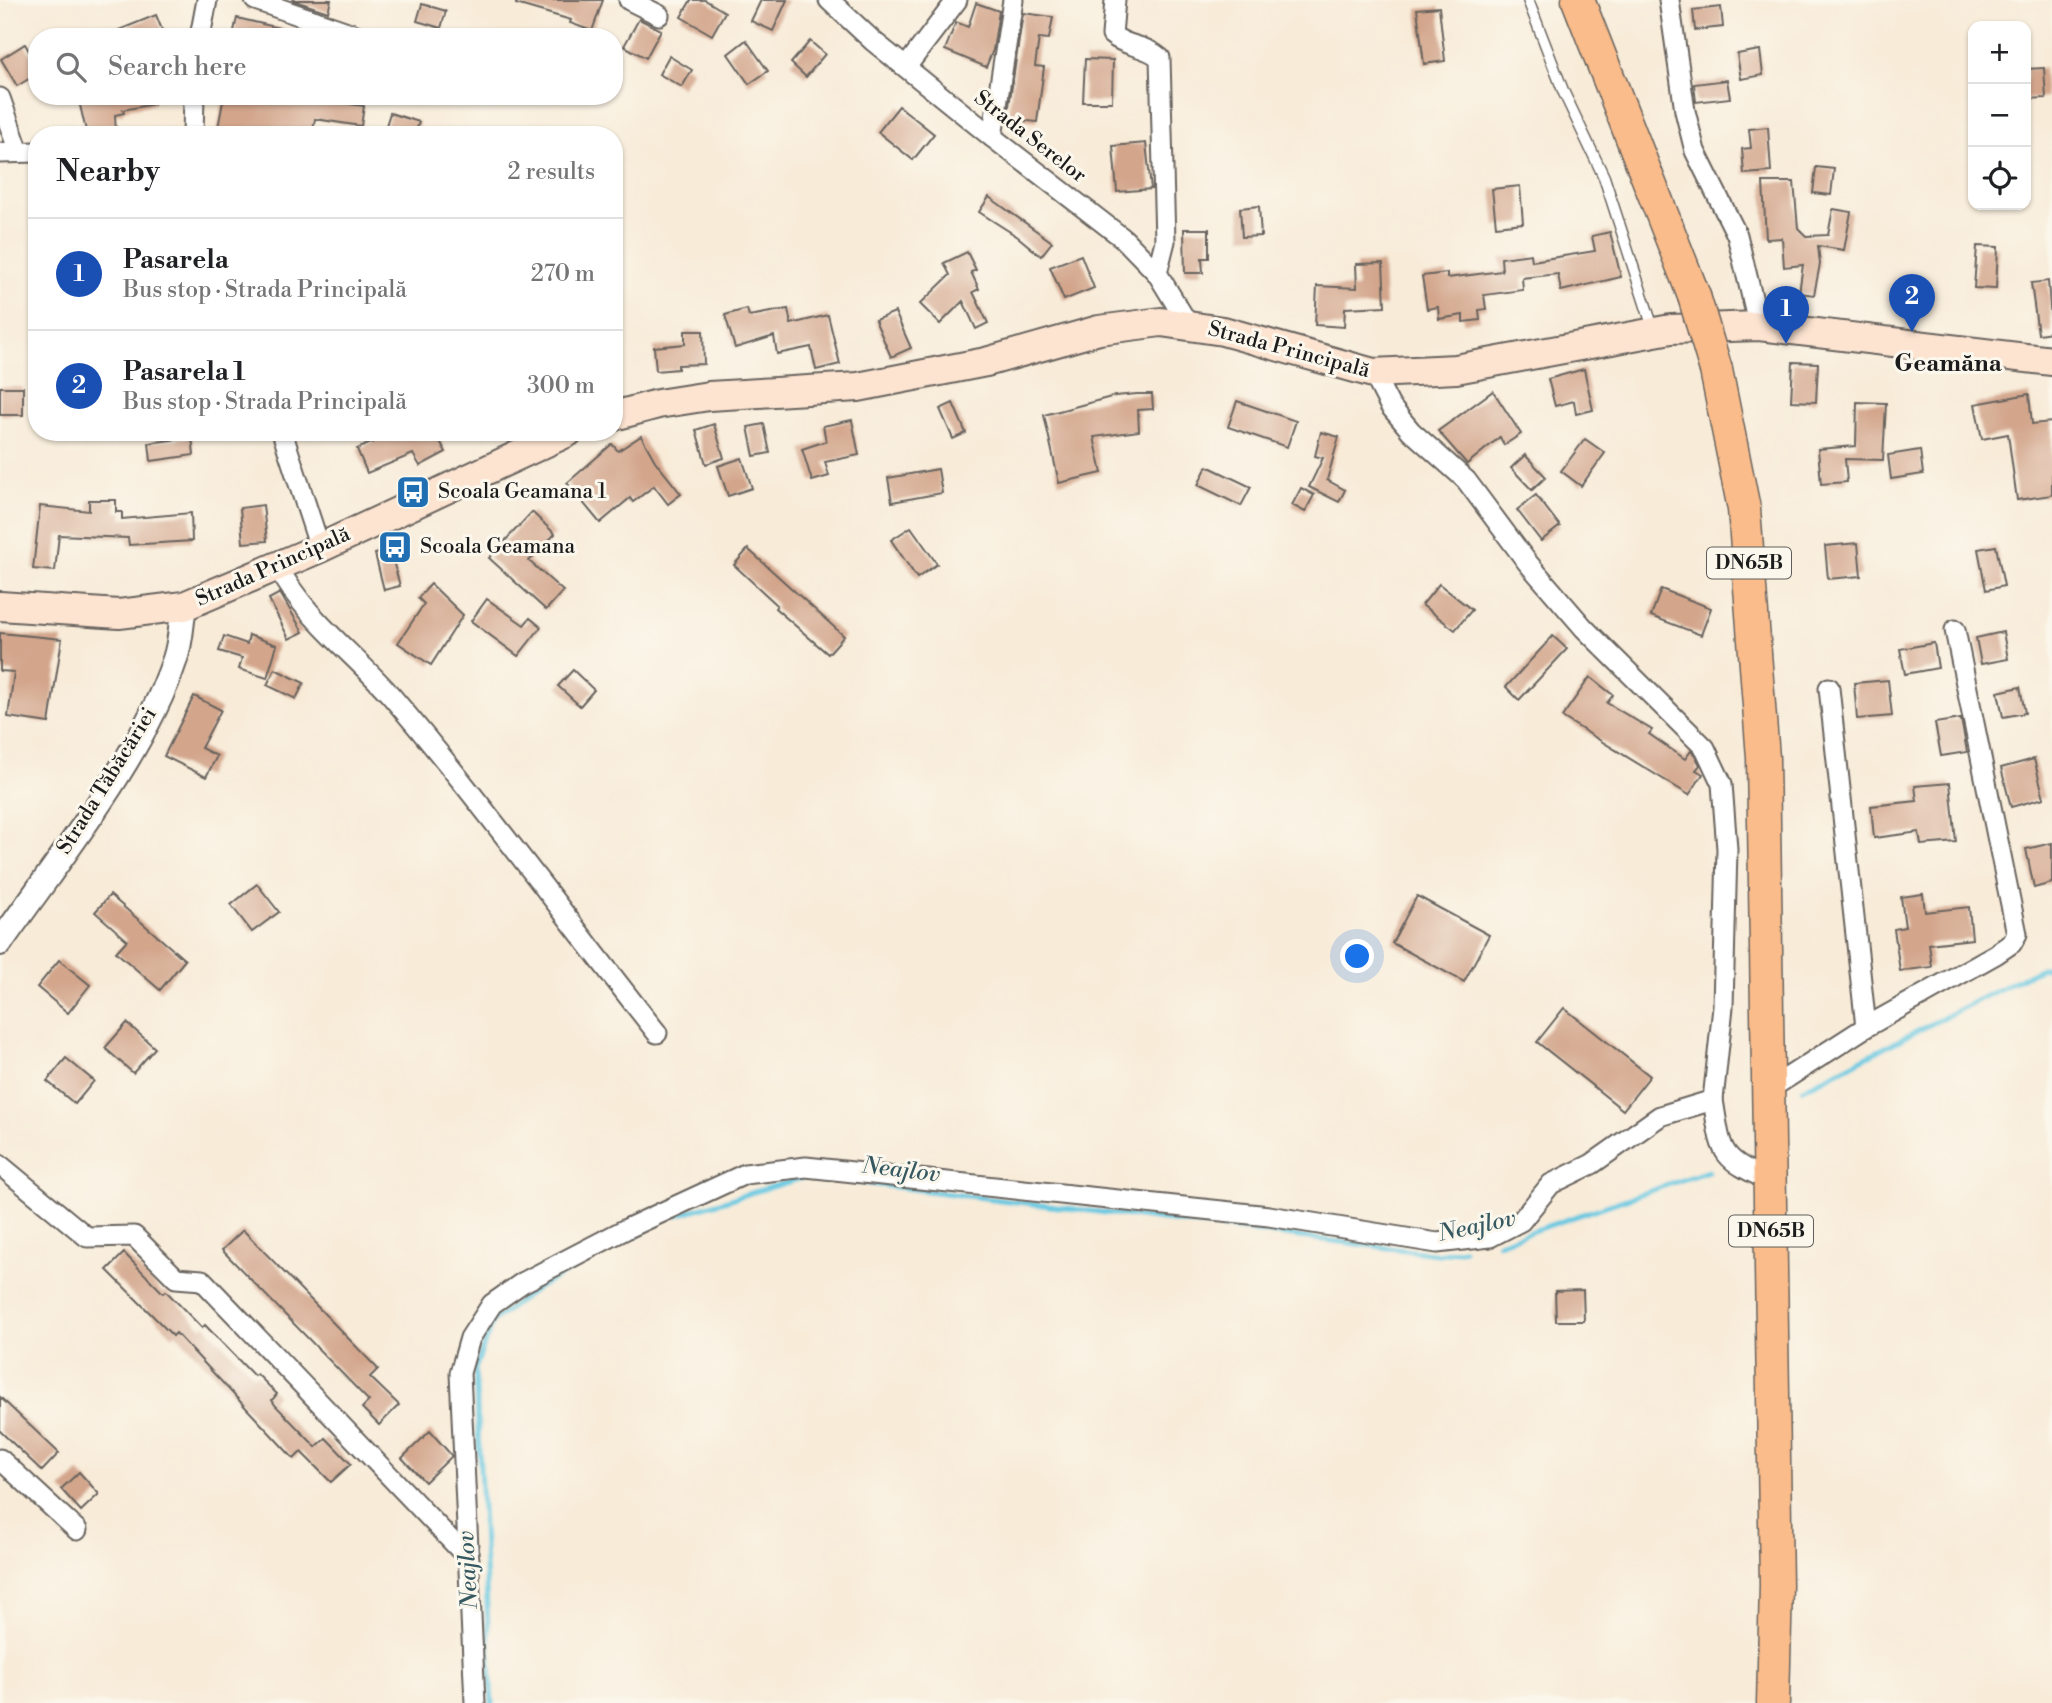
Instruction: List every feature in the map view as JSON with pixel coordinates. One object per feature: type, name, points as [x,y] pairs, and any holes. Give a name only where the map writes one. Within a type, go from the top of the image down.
[{"type":"main road","name":"DN65B","points":[[1577,0],[1695,296],[1716,370],[1744,509],[1763,758],[1776,1585],[1773,1703]]},
{"type":"main road","name":"Strada Principală","points":[[623,414],[658,404],[709,396],[858,387],[986,362],[1126,325],[1161,322],[1223,331],[1373,373],[1456,369],[1655,332],[1759,326],[2052,361]]},
{"type":"main road","name":"Strada Principală","points":[[0,606],[119,614],[184,606],[278,567],[549,441]]},
{"type":"street","points":[[201,28],[206,0]]},
{"type":"street","points":[[254,0],[336,28]]},
{"type":"street","points":[[629,0],[659,16]]},
{"type":"street","name":"Strada Serelor","points":[[828,0],[992,137],[1124,239],[1157,273],[1188,324]]},
{"type":"street","points":[[906,67],[957,0]]},
{"type":"street","points":[[992,137],[1013,0]]},
{"type":"street","points":[[1115,0],[1112,35],[1124,45],[1150,49],[1160,58],[1165,241],[1157,273]]},
{"type":"street","points":[[1669,0],[1685,111],[1695,151],[1737,235],[1759,326]]},
{"type":"street","points":[[0,98],[18,152]]},
{"type":"street","points":[[193,126],[194,105]]},
{"type":"street","points":[[1373,373],[1390,406],[1410,431],[1466,480],[1527,562],[1584,628],[1705,748],[1722,784],[1727,849],[1723,1007],[1713,1100],[1722,1149],[1735,1165],[1770,1181]]},
{"type":"street","points":[[285,441],[320,548]]},
{"type":"street","points":[[278,567],[293,594],[329,636],[357,659],[434,748],[657,1033]]},
{"type":"street","name":"Strada Tăbăcăriei","points":[[0,943],[120,769],[160,697],[176,657],[184,606]]},
{"type":"street","points":[[1768,1090],[1866,1027],[1996,954],[2012,943],[2017,934],[1955,630]]},
{"type":"street","points":[[1829,688],[1866,1027]]},
{"type":"street","points":[[475,1703],[460,1373],[470,1338],[492,1304],[522,1283],[626,1229],[745,1174],[806,1167],[1269,1216],[1437,1243],[1490,1237],[1521,1221],[1551,1184],[1592,1164],[1660,1116],[1713,1100]]},
{"type":"street","points":[[0,1165],[87,1237],[94,1239],[127,1234],[134,1236],[176,1278],[202,1280],[469,1559]]},
{"type":"street","points":[[0,1459],[76,1530]]},
{"type":"lane","points":[[1528,0],[1564,93],[1604,177],[1655,332]]},
{"type":"building","points":[[292,0],[331,0],[328,12]]},
{"type":"building","points":[[516,0],[603,0],[593,28],[584,28],[570,23],[571,20],[516,4]]},
{"type":"building","points":[[691,0],[705,0],[725,12],[712,35],[681,17]]},
{"type":"building","points":[[761,0],[787,0],[773,31],[751,21]]},
{"type":"building","points":[[976,3],[999,11],[993,50],[986,67],[945,50],[956,22],[968,27]]},
{"type":"building","points":[[422,4],[446,11],[441,28],[417,21]]},
{"type":"building","points":[[1439,7],[1445,61],[1424,64],[1417,9]]},
{"type":"building","points":[[1721,7],[1723,27],[1695,30],[1693,10]]},
{"type":"building","points":[[1023,13],[1053,17],[1049,39],[1039,38],[1035,66],[1044,67],[1037,122],[1007,119]]},
{"type":"building","points":[[156,15],[161,28],[124,28]]},
{"type":"building","points":[[237,18],[279,28],[235,28]]},
{"type":"building","points":[[639,19],[661,30],[646,58],[624,46]]},
{"type":"building","points":[[746,40],[768,71],[749,84],[728,54]]},
{"type":"building","points":[[810,41],[825,54],[806,77],[791,63]]},
{"type":"building","points":[[25,44],[28,49],[28,79],[17,86],[1,59]]},
{"type":"building","points":[[1760,50],[1763,75],[1741,79],[1737,54]]},
{"type":"building","points":[[669,56],[692,70],[682,87],[659,74]]},
{"type":"building","points":[[1085,59],[1113,60],[1112,102],[1083,102]]},
{"type":"building","points":[[2044,68],[2046,98],[2031,99],[2031,69]]},
{"type":"building","points":[[1727,80],[1730,98],[1696,102],[1694,84]]},
{"type":"building","points":[[80,105],[149,105],[123,110],[124,113],[115,115],[116,126],[85,126]]},
{"type":"building","points":[[222,105],[364,106],[361,126],[315,119],[314,126],[218,126]]},
{"type":"building","points":[[899,106],[934,134],[913,160],[878,132]]},
{"type":"building","points":[[390,113],[419,122],[418,126],[386,126]]},
{"type":"building","points":[[1768,127],[1771,172],[1744,174],[1742,149],[1751,148],[1749,129]]},
{"type":"building","points":[[1146,143],[1151,189],[1117,192],[1113,146]]},
{"type":"building","points":[[1816,167],[1834,169],[1831,195],[1813,193]]},
{"type":"building","points":[[1763,182],[1794,182],[1798,228],[1806,236],[1828,235],[1833,209],[1851,212],[1844,250],[1818,246],[1820,264],[1814,295],[1799,293],[1803,265],[1784,267],[1782,238],[1766,239]]},
{"type":"building","points":[[1520,186],[1523,223],[1496,226],[1492,189]]},
{"type":"building","points":[[989,197],[1052,242],[1041,256],[1018,237],[979,212]]},
{"type":"building","points":[[1259,206],[1261,236],[1242,237],[1240,208]]},
{"type":"building","points":[[1184,229],[1209,229],[1209,258],[1202,258],[1203,273],[1185,273]]},
{"type":"building","points":[[1610,232],[1621,277],[1561,291],[1558,274],[1522,278],[1523,290],[1484,295],[1486,309],[1479,310],[1480,320],[1463,322],[1463,315],[1439,319],[1438,307],[1427,309],[1422,276],[1447,273],[1447,278],[1502,271],[1501,258],[1531,254],[1532,261],[1595,251],[1592,236]]},
{"type":"building","points":[[1977,246],[1998,247],[1996,289],[1974,288]]},
{"type":"building","points":[[967,252],[976,270],[971,272],[979,289],[973,292],[988,323],[976,329],[963,301],[940,324],[920,304],[950,275],[944,263]]},
{"type":"building","points":[[1081,255],[1094,288],[1064,300],[1050,267]]},
{"type":"building","points":[[1383,263],[1385,306],[1345,308],[1344,327],[1315,325],[1317,286],[1357,288],[1356,264]]},
{"type":"building","points":[[2048,281],[2052,332],[2038,334],[2031,283]]},
{"type":"building","points":[[747,309],[749,316],[788,309],[791,324],[828,315],[840,364],[816,370],[811,347],[777,354],[774,336],[735,348],[725,315]]},
{"type":"building","points":[[895,312],[911,348],[891,357],[875,320]]},
{"type":"building","points":[[685,331],[703,331],[704,364],[678,365],[678,369],[656,371],[654,347],[685,344]]},
{"type":"building","points":[[1793,362],[1818,363],[1816,402],[1791,401]]},
{"type":"building","points":[[1584,369],[1593,410],[1576,414],[1574,401],[1555,406],[1548,379]]},
{"type":"building","points":[[0,387],[23,387],[23,415],[0,415]]},
{"type":"building","points":[[1493,391],[1521,434],[1504,445],[1500,437],[1467,464],[1438,431]]},
{"type":"building","points":[[1152,394],[1153,409],[1138,410],[1139,431],[1094,437],[1102,473],[1059,483],[1044,415],[1115,396]]},
{"type":"building","points":[[2029,394],[2032,424],[2052,422],[2052,495],[2017,500],[2008,434],[1982,439],[1975,404]]},
{"type":"building","points":[[1237,401],[1296,421],[1287,447],[1228,427]]},
{"type":"building","points":[[1857,402],[1886,403],[1883,460],[1845,459],[1847,482],[1821,484],[1818,449],[1856,446]]},
{"type":"building","points":[[953,403],[966,433],[953,439],[940,409]]},
{"type":"building","points":[[852,420],[859,455],[825,462],[829,476],[812,481],[802,449],[826,441],[823,426]]},
{"type":"building","points":[[714,424],[724,458],[706,464],[696,430]]},
{"type":"building","points":[[764,424],[770,453],[754,456],[748,427]]},
{"type":"building","points":[[1321,432],[1339,437],[1327,480],[1345,490],[1339,502],[1309,487],[1323,458],[1315,456]]},
{"type":"building","points":[[641,436],[655,461],[681,494],[668,504],[654,486],[633,502],[630,498],[600,523],[567,483],[612,444],[618,451]]},
{"type":"building","points":[[1585,439],[1605,453],[1581,486],[1561,471]]},
{"type":"building","points":[[192,441],[194,455],[151,461],[149,443]]},
{"type":"building","points":[[375,441],[440,441],[446,452],[420,466],[413,454],[367,473],[357,449]]},
{"type":"building","points":[[1920,450],[1923,474],[1891,479],[1888,455]]},
{"type":"building","points":[[1525,455],[1546,477],[1532,490],[1511,468]]},
{"type":"building","points":[[742,458],[752,488],[728,496],[718,466]]},
{"type":"building","points":[[1207,466],[1251,487],[1241,506],[1198,485]]},
{"type":"building","points":[[938,469],[942,493],[892,502],[888,478]]},
{"type":"building","points":[[1301,488],[1314,495],[1305,512],[1292,505]]},
{"type":"building","points":[[1536,495],[1560,526],[1541,541],[1517,510]]},
{"type":"building","points":[[89,500],[116,500],[116,512],[122,512],[122,519],[191,513],[192,541],[129,545],[128,538],[59,535],[55,571],[33,569],[40,506],[89,511]]},
{"type":"building","points":[[263,505],[267,541],[243,543],[240,508]]},
{"type":"building","points":[[532,512],[555,534],[529,561],[563,591],[546,610],[489,558]]},
{"type":"building","points":[[911,527],[937,564],[917,578],[891,540]]},
{"type":"building","points":[[1858,543],[1861,576],[1828,579],[1825,546]]},
{"type":"building","points":[[1996,546],[2004,586],[1986,590],[1978,549]]},
{"type":"building","points":[[748,549],[844,636],[828,654],[775,608],[777,605],[734,565]]},
{"type":"building","points":[[390,550],[400,586],[384,590],[375,554]]},
{"type":"building","points":[[431,584],[463,615],[431,665],[398,643],[424,604],[418,598]]},
{"type":"building","points":[[1439,584],[1472,610],[1455,630],[1422,605]]},
{"type":"building","points":[[1661,589],[1711,608],[1701,635],[1651,616]]},
{"type":"building","points":[[280,593],[303,632],[289,639],[269,599]]},
{"type":"building","points":[[487,599],[524,625],[530,618],[541,627],[518,656],[471,621]]},
{"type":"building","points":[[2003,632],[2008,659],[1981,664],[1976,638]]},
{"type":"building","points":[[0,633],[62,639],[49,723],[8,717],[14,672],[0,671]]},
{"type":"building","points":[[249,635],[277,645],[267,678],[239,669],[242,658],[219,651],[224,636],[247,644]]},
{"type":"building","points":[[1553,636],[1567,649],[1519,700],[1506,687]]},
{"type":"building","points":[[1934,643],[1938,668],[1905,674],[1900,649]]},
{"type":"building","points":[[275,669],[304,683],[296,699],[267,685]]},
{"type":"building","points":[[573,670],[594,690],[580,706],[558,686]]},
{"type":"building","points":[[1590,677],[1613,695],[1607,703],[1652,730],[1649,734],[1685,759],[1691,751],[1695,755],[1700,765],[1696,770],[1703,774],[1689,795],[1562,717]]},
{"type":"building","points":[[1888,680],[1892,716],[1857,719],[1854,683]]},
{"type":"building","points":[[2020,687],[2025,713],[2003,717],[1998,692]]},
{"type":"building","points":[[194,696],[221,710],[201,748],[217,756],[206,777],[164,756]]},
{"type":"building","points":[[1961,719],[1967,752],[1941,756],[1935,723]]},
{"type":"building","points":[[2034,759],[2044,798],[2011,807],[2001,768]]},
{"type":"building","points":[[1950,783],[1956,842],[1921,845],[1919,832],[1874,838],[1871,806],[1917,801],[1915,786]]},
{"type":"building","points":[[2052,843],[2052,883],[2034,888],[2026,849]]},
{"type":"building","points":[[257,884],[279,912],[252,932],[231,905]]},
{"type":"building","points":[[1923,894],[1925,912],[1969,907],[1972,939],[1929,944],[1932,967],[1900,971],[1894,929],[1905,927],[1901,897]]},
{"type":"building","points":[[110,895],[185,960],[160,990],[116,952],[127,940],[95,912]]},
{"type":"building","points":[[1417,896],[1489,935],[1464,982],[1392,943]]},
{"type":"building","points":[[59,960],[90,985],[68,1013],[37,987]]},
{"type":"building","points":[[1564,1008],[1650,1076],[1623,1110],[1537,1042]]},
{"type":"building","points":[[127,1023],[155,1048],[133,1073],[105,1048]]},
{"type":"building","points":[[66,1058],[94,1081],[75,1104],[47,1081]]},
{"type":"building","points":[[243,1230],[378,1369],[370,1377],[399,1405],[379,1425],[362,1408],[369,1401],[222,1250]]},
{"type":"building","points":[[124,1253],[163,1293],[166,1291],[202,1328],[205,1325],[254,1376],[257,1374],[277,1394],[272,1400],[275,1405],[316,1447],[326,1438],[351,1464],[331,1482],[301,1452],[294,1459],[176,1333],[173,1336],[107,1270]]},
{"type":"building","points":[[1583,1290],[1584,1321],[1556,1321],[1555,1291]]},
{"type":"building","points":[[0,1397],[59,1453],[42,1471],[0,1431]]},
{"type":"building","points":[[430,1431],[452,1456],[425,1482],[402,1458]]},
{"type":"building","points":[[79,1472],[99,1494],[81,1511],[61,1489]]},
{"type":"waterway","name":"Neajlov","points":[[1803,1089],[2041,968],[2052,968]]},
{"type":"waterway","name":"Neajlov","points":[[1498,1243],[1708,1171]]},
{"type":"waterway","name":"Neajlov","points":[[677,1215],[808,1176]]},
{"type":"waterway","name":"Neajlov","points":[[839,1180],[1438,1254],[1464,1249]]},
{"type":"waterway","name":"Neajlov","points":[[492,1703],[475,1369],[493,1321],[537,1288],[646,1230]]},
{"type":"place","name":"Pasarela 1","points":[[1912,332]]},
{"type":"place","name":"Pasarela","points":[[1786,344]]},
{"type":"place","name":"Scoala Geamana 1","points":[[413,492]]},
{"type":"place","name":"Scoala Geamana","points":[[395,547]]},
{"type":"district","name":"Geamăna","points":[[1948,364]]}]
